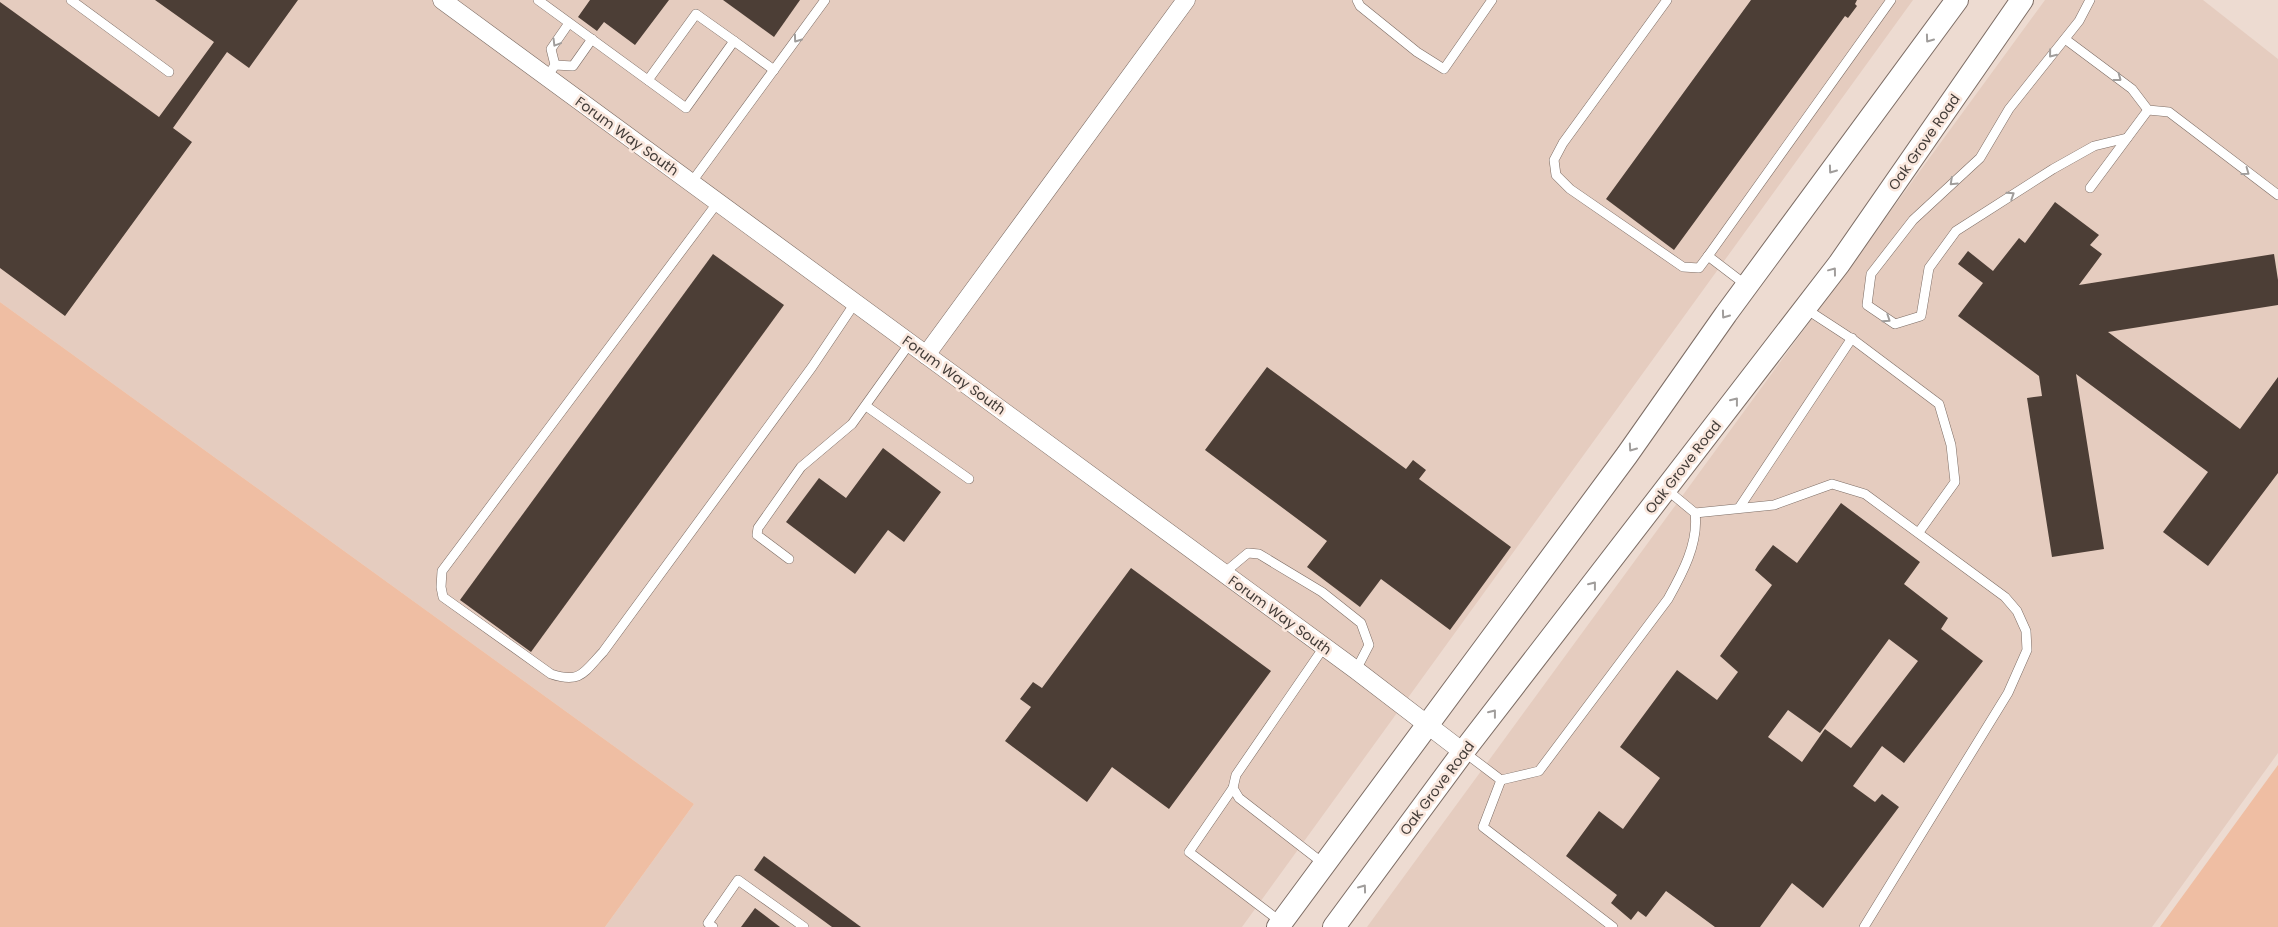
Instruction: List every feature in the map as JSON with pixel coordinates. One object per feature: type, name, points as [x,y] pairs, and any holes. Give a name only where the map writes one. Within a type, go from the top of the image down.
[{"type":"street","name":"Forum Way South","points":[[442,0],[551,71],[691,183],[1356,670],[1464,752]]},
{"type":"street","points":[[926,355],[1186,0]]},
{"type":"street","points":[[1279,924],[1627,455],[1747,286],[1957,0]]},
{"type":"street","name":"Oak Grove Road","points":[[1334,927],[1464,752],[1839,264],[2022,0]]},
{"type":"lane","points":[[71,0],[169,72]]},
{"type":"lane","points":[[538,0],[686,108],[734,41]]},
{"type":"lane","points":[[691,183],[825,0]]},
{"type":"lane","points":[[1357,0],[1360,6],[1417,52],[1444,69],[1492,0]]},
{"type":"lane","points":[[1667,0],[1563,143],[1554,160],[1556,175],[1570,189],[1683,267],[1699,268],[1891,0]]},
{"type":"lane","points":[[2090,0],[2079,21],[2009,109],[1980,158],[1912,220],[1871,274],[1867,305],[1895,324],[1921,316],[1928,268],[1956,231],[2053,169],[2094,146],[2127,138]]},
{"type":"lane","points":[[648,80],[696,14],[774,70]]},
{"type":"lane","points":[[569,22],[551,49],[551,71],[573,66],[592,39]]},
{"type":"lane","points":[[2065,39],[2132,89],[2148,110],[2169,112],[2278,195]]},
{"type":"lane","points":[[2090,188],[2148,110]]},
{"type":"lane","points":[[718,202],[442,572],[440,587],[443,597],[551,674],[567,679],[582,675],[603,652],[812,367],[855,303]]},
{"type":"lane","points":[[1708,256],[1747,286]]},
{"type":"lane","points":[[1805,308],[1852,338],[1939,404],[1951,444],[1955,482],[1919,532]]},
{"type":"lane","points":[[1739,508],[1852,338]]},
{"type":"lane","points":[[789,559],[757,535],[758,528],[801,466],[852,424],[910,343]]},
{"type":"lane","points":[[866,406],[968,479]]},
{"type":"lane","points":[[1695,513],[1774,505],[1832,484],[1865,494],[2005,597],[2017,611],[2023,624],[2027,650],[2008,693],[1864,927]]},
{"type":"lane","points":[[1501,780],[1539,771],[1668,600],[1685,568],[1696,524],[1695,513],[1666,489]]},
{"type":"lane","points":[[1224,573],[1248,552],[1259,554],[1322,592],[1361,623],[1369,645],[1356,670]]},
{"type":"lane","points":[[1279,924],[1189,852],[1233,788],[1236,775],[1324,647]]},
{"type":"lane","points":[[1464,752],[1501,780]]},
{"type":"lane","points":[[1501,780],[1483,827],[1613,927]]},
{"type":"lane","points":[[1233,788],[1239,798],[1324,864]]},
{"type":"lane","points":[[713,927],[708,923],[738,880],[804,927]]},
{"type":"shaded area","points":[[0,0],[1913,0],[1242,927],[605,927],[694,804],[0,302]]},
{"type":"shaded area","points":[[2045,0],[2203,0],[2278,59],[2278,753],[2152,927],[1367,927]]},
{"type":"shaded area","points":[[0,302],[694,804],[605,927],[0,927]]},
{"type":"shaded area","points":[[2278,765],[2278,927],[2160,927]]},
{"type":"building","points":[[155,0],[298,0],[249,68],[227,52],[173,128],[192,142],[65,316],[0,268],[0,2],[159,117],[214,42]]},
{"type":"building","points":[[590,0],[669,0],[635,45],[604,22],[597,31],[578,17]]},
{"type":"building","points":[[723,0],[800,0],[774,37]]},
{"type":"building","points":[[1751,0],[1857,0],[1855,4],[1857,6],[1848,18],[1845,16],[1674,250],[1606,199]]},
{"type":"building","points":[[2055,202],[2099,235],[2090,245],[2102,254],[2079,285],[2274,254],[2278,280],[2278,305],[2108,332],[2240,429],[2278,377],[2278,473],[2208,566],[2163,532],[2208,472],[2076,374],[2104,549],[2052,557],[2027,398],[2042,396],[2039,376],[1958,316],[1983,283],[1958,264],[1968,251],[1993,271],[2019,238],[2025,243]]},
{"type":"building","points":[[713,254],[784,305],[531,652],[460,600]]},
{"type":"building","points":[[1267,367],[1406,469],[1413,460],[1426,470],[1419,479],[1511,547],[1450,630],[1381,579],[1360,607],[1307,567],[1327,541],[1205,450]]},
{"type":"building","points":[[883,448],[941,492],[904,542],[888,530],[855,574],[786,522],[819,478],[846,498]]},
{"type":"building","points":[[1841,503],[1920,562],[1904,584],[1948,618],[1941,629],[1983,661],[1904,763],[1882,746],[1853,786],[1875,802],[1882,794],[1899,807],[1823,908],[1792,883],[1760,927],[1715,927],[1666,891],[1646,917],[1638,911],[1631,920],[1611,903],[1617,895],[1566,856],[1599,811],[1623,829],[1660,778],[1620,747],[1677,670],[1717,700],[1738,672],[1720,656],[1772,585],[1755,570],[1773,545],[1797,563]],"holes":[[[1889,639],[1918,661],[1851,748],[1825,729],[1802,762],[1768,737],[1788,710],[1820,733]]]},
{"type":"building","points":[[1131,568],[1271,671],[1169,809],[1112,767],[1087,802],[1005,741],[1031,707],[1020,699],[1033,682],[1042,688]]},
{"type":"building","points":[[764,856],[861,927],[832,927],[754,870]]},
{"type":"building","points":[[755,908],[780,927],[741,927]]}]
